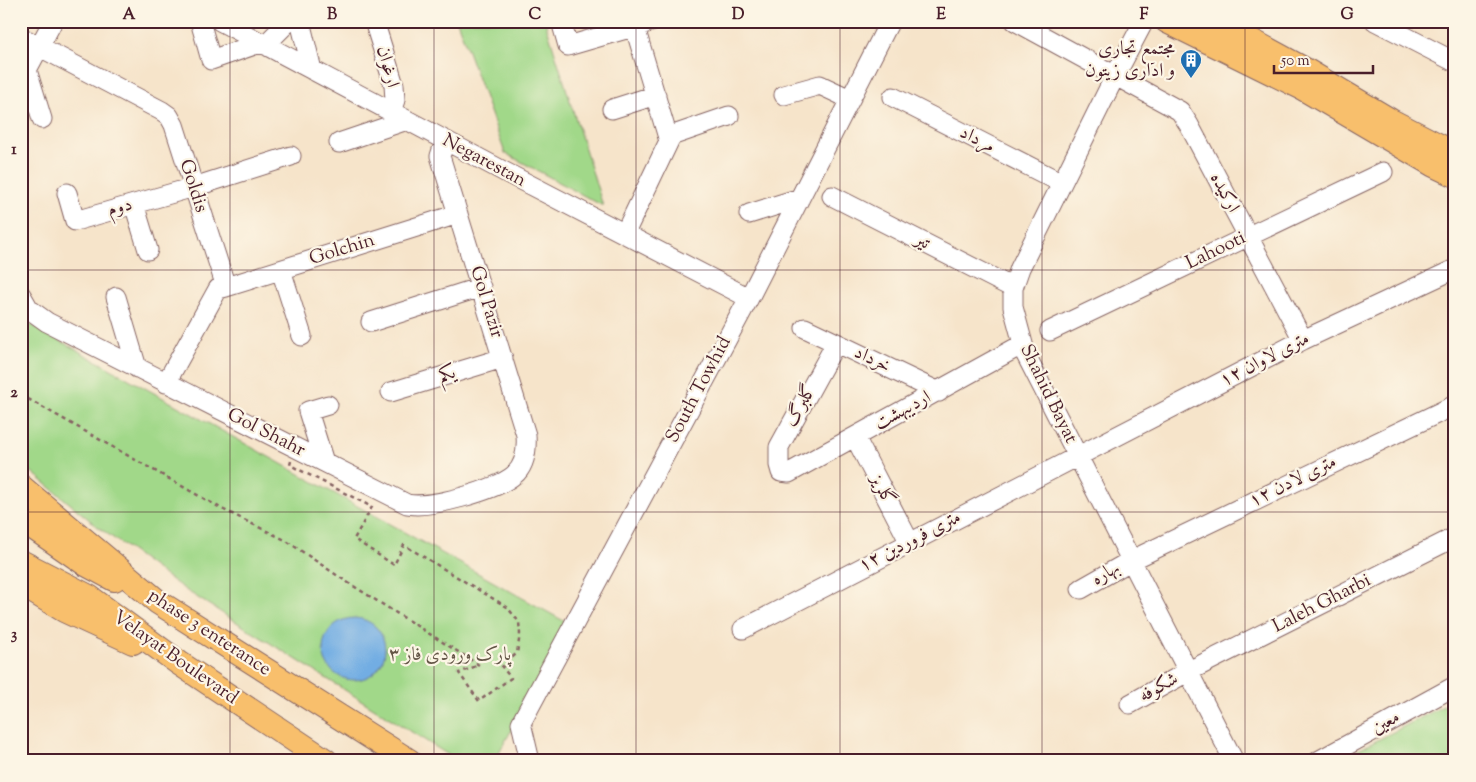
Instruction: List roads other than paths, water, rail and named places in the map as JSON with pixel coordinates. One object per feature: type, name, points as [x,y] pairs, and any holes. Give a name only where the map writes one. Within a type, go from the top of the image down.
[{"type":"main road","points":[[1167,21],[1301,87],[1434,165],[1455,175]]},
{"type":"main road","points":[[1215,21],[1392,121],[1455,154]]},
{"type":"main road","name":"phase 3 enterance","points":[[21,487],[158,602],[409,761]]},
{"type":"main road","name":"Velayat Boulevard","points":[[21,520],[86,564],[158,602]]},
{"type":"main road","name":"Velayat Boulevard","points":[[21,562],[89,597],[178,663],[326,761]]},
{"type":"main road","points":[[21,584],[64,610],[178,663]]},
{"type":"street","points":[[42,118],[24,75],[53,21]]},
{"type":"street","points":[[200,21],[210,60],[263,44],[289,21]]},
{"type":"street","name":"Negarestan","points":[[220,21],[445,141],[749,298]]},
{"type":"street","points":[[300,21],[312,70]]},
{"type":"street","name":"ارغوان","points":[[374,21],[394,85],[399,116]]},
{"type":"street","points":[[561,21],[568,46],[635,24],[654,21]]},
{"type":"street","name":"South Towhid","points":[[530,761],[521,723],[749,298],[890,21]]},
{"type":"street","name":"ارکیده","points":[[1015,21],[1180,111],[1303,340]]},
{"type":"street","name":"Shahid Bayat","points":[[1144,21],[1114,76],[1020,268],[1013,288],[1013,307],[1026,355],[1234,761]]},
{"type":"street","points":[[1374,21],[1455,62]]},
{"type":"street","points":[[625,234],[669,141],[635,24]]},
{"type":"street","name":"Goldis","points":[[21,37],[169,116],[226,287]]},
{"type":"street","points":[[784,95],[820,85],[850,99]]},
{"type":"street","points":[[612,108],[656,95]]},
{"type":"street","name":"مرداد","points":[[893,97],[1062,183]]},
{"type":"street","points":[[339,143],[399,116]]},
{"type":"street","points":[[668,137],[728,116]]},
{"type":"street","name":"Gol Pazir","points":[[445,141],[440,156],[526,435],[527,447],[523,464]]},
{"type":"street","points":[[194,187],[291,156]]},
{"type":"street","name":"Lahooti","points":[[1050,331],[1383,172]]},
{"type":"street","name":"دوم","points":[[67,193],[75,221],[194,187]]},
{"type":"street","name":"تیر","points":[[832,196],[1013,288]]},
{"type":"street","points":[[749,214],[800,198]]},
{"type":"street","points":[[134,204],[148,250]]},
{"type":"street","name":"Golchin","points":[[226,287],[458,214]]},
{"type":"street","name":"۱۲ متری لاوان","points":[[1078,456],[1303,340],[1455,269]]},
{"type":"street","points":[[281,270],[302,336]]},
{"type":"street","points":[[166,383],[218,290],[226,287]]},
{"type":"street","points":[[371,322],[481,287]]},
{"type":"street","name":"Gol Shahr","points":[[21,295],[30,309],[47,322],[407,504],[441,502],[495,486],[515,475],[523,464]]},
{"type":"street","points":[[116,297],[137,368]]},
{"type":"street","name":"خرداد","points":[[805,328],[939,392]]},
{"type":"street","name":"گلبرگ","points":[[781,472],[779,447],[836,343]]},
{"type":"street","name":"اردیبهشت","points":[[781,472],[789,473],[1023,344]]},
{"type":"street","name":"یکم","points":[[391,392],[503,358]]},
{"type":"street","points":[[324,462],[308,411],[328,405]]},
{"type":"street","name":"۱۲ متری لادن","points":[[1132,560],[1455,405]]},
{"type":"street","name":"گلریز","points":[[855,437],[910,543]]},
{"type":"street","name":"۱۲ متری فروردین","points":[[743,628],[1078,456]]},
{"type":"street","name":"Laleh Gharbi","points":[[1189,671],[1455,537]]},
{"type":"street","name":"بهاره","points":[[1081,589],[1132,560]]},
{"type":"street","name":"شکوفه","points":[[1130,704],[1189,671]]},
{"type":"street","name":"معین","points":[[1318,761],[1455,686]]},
{"type":"water","points":[[354,618],[371,623],[376,627],[380,632],[385,649],[380,666],[376,671],[371,675],[354,680],[337,675],[332,671],[328,666],[323,649],[328,632],[332,627],[337,623]]},
{"type":"place","name":"مجتمع تجاری و اداری زیتون","points":[[1191,79]]},
{"type":"park label","name":"پارک ورودی فاز ۳","points":[[450,655]]}]
